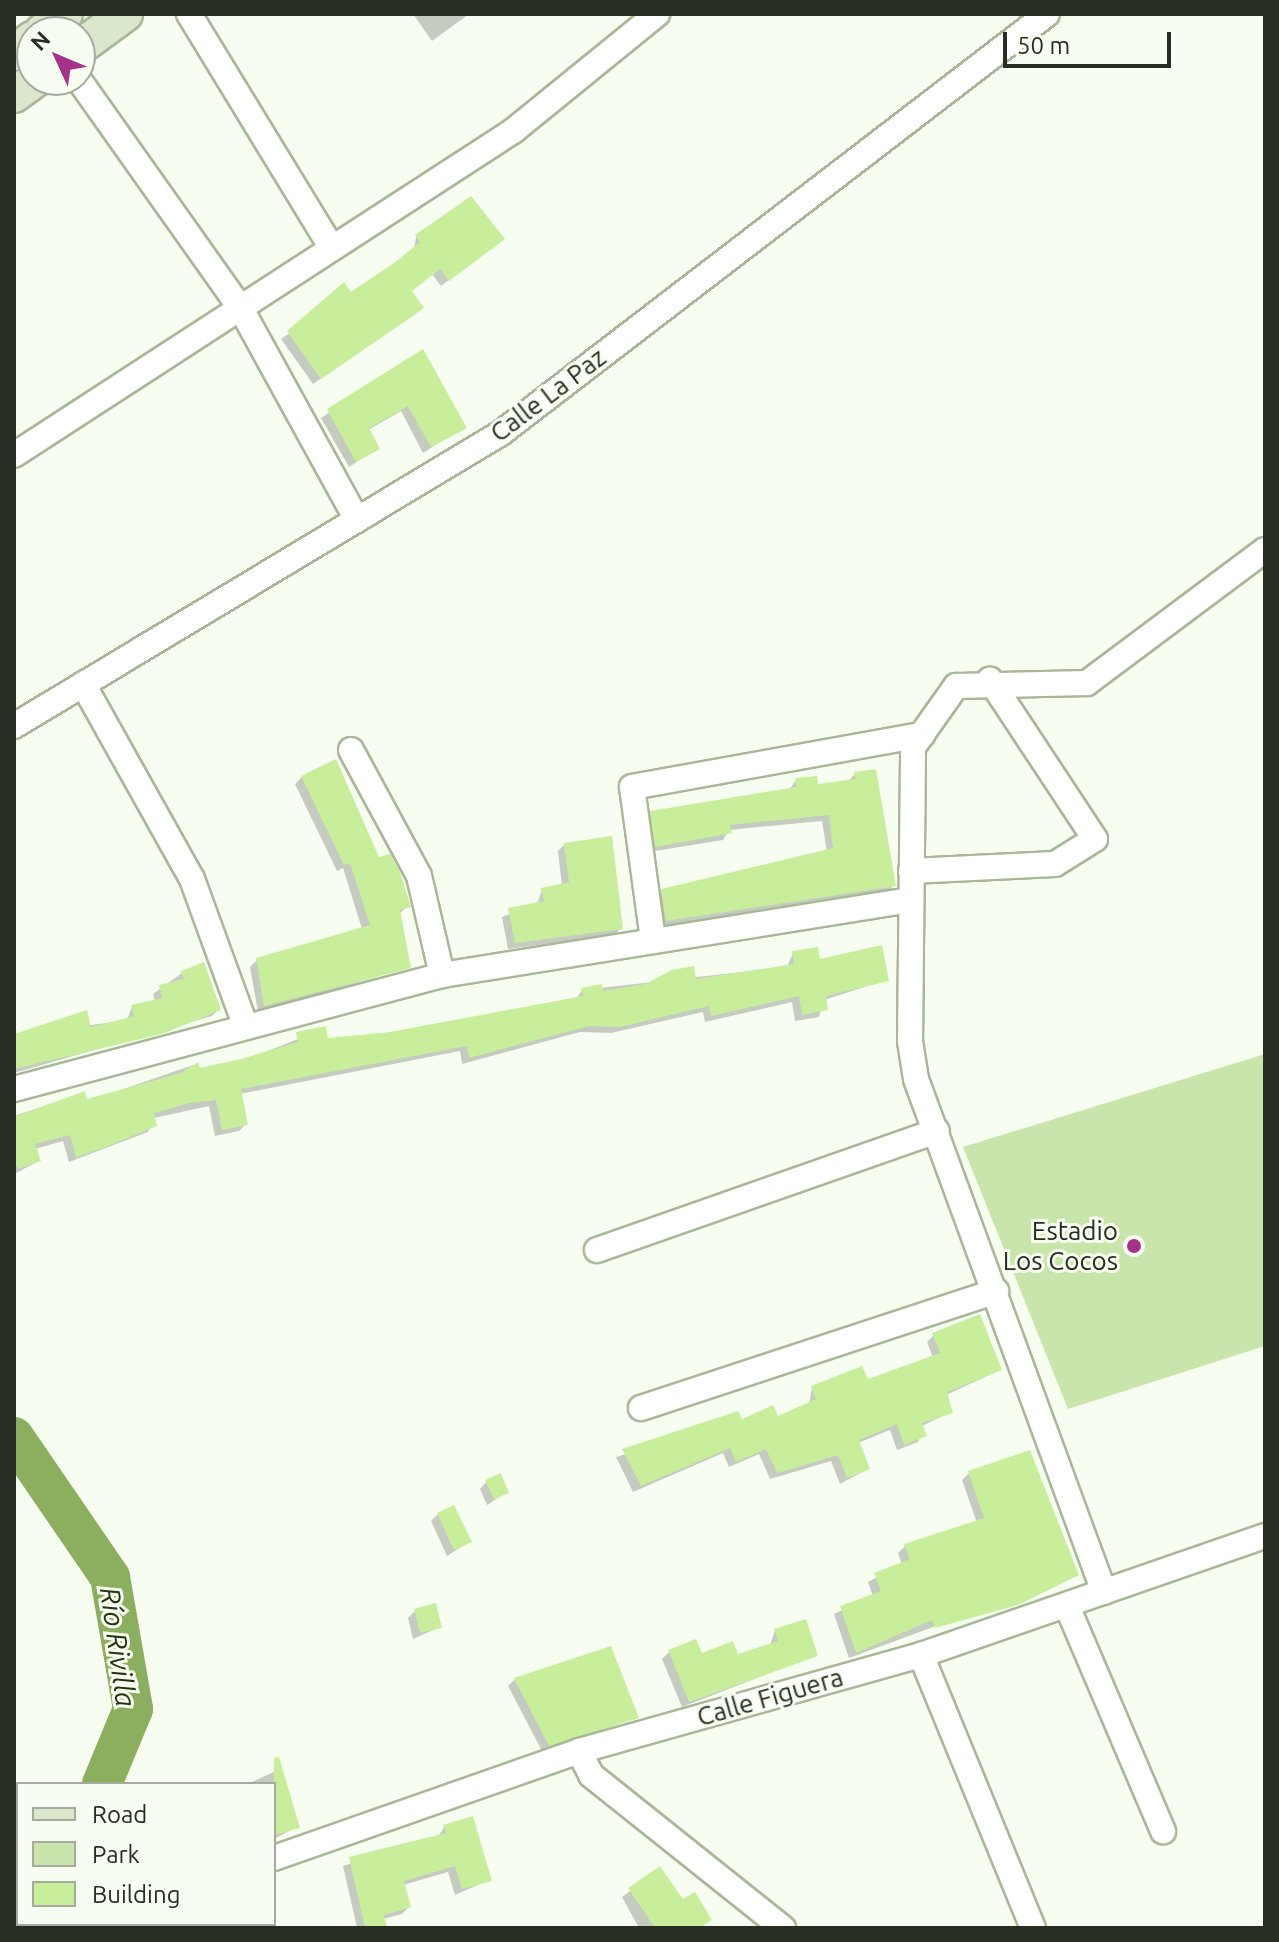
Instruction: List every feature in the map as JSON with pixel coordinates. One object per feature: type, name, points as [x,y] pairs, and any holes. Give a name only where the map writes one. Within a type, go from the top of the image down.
[{"type":"main road","points":[[96,35],[125,14]]},
{"type":"street","points":[[189,14],[332,248]]},
{"type":"street","points":[[14,455],[513,131],[657,14]]},
{"type":"street","name":"Calle La Paz","points":[[14,726],[501,433],[1047,14]]},
{"type":"street","points":[[90,96],[240,307],[357,520]]},
{"type":"street","points":[[1104,1592],[937,1131],[910,1042],[913,747],[956,686],[990,680],[1087,683],[1265,550]]},
{"type":"street","points":[[911,871],[1055,864],[1095,839],[990,680]]},
{"type":"street","points":[[83,684],[192,879],[245,1025]]},
{"type":"street","points":[[653,940],[632,787],[922,735]]},
{"type":"street","points":[[351,750],[419,876],[442,975]]},
{"type":"street","points":[[14,1089],[442,975],[910,900]]},
{"type":"street","points":[[597,1250],[937,1131]]},
{"type":"street","points":[[641,1408],[996,1291]]},
{"type":"street","name":"Calle Figuera","points":[[276,1857],[579,1751],[921,1655],[1265,1536]]},
{"type":"street","points":[[1067,1606],[1163,1831]]},
{"type":"street","points":[[921,1655],[1033,1928]]},
{"type":"street","points":[[579,1751],[591,1775],[783,1928]]},
{"type":"green space","name":"Estadio Los Cocos","points":[[1265,1054],[1265,1346],[1068,1409],[963,1147]]},
{"type":"building","points":[[471,196],[505,239],[449,281],[440,269],[412,291],[424,308],[321,379],[287,331],[344,282],[351,292],[397,261],[420,242],[415,235]]},
{"type":"building","points":[[423,349],[467,428],[431,447],[408,406],[369,428],[380,449],[356,462],[327,409]]},
{"type":"building","points":[[336,759],[379,857],[390,854],[400,872],[411,907],[400,910],[411,968],[264,1006],[256,958],[370,925],[350,863],[344,865],[301,776]]},
{"type":"building","points":[[876,769],[896,886],[666,921],[661,889],[833,848],[829,815],[730,825],[732,833],[655,847],[650,811],[796,787],[795,778],[817,776],[818,784],[855,779],[854,772]]},
{"type":"building","points":[[612,836],[623,929],[515,943],[508,908],[544,901],[541,888],[569,882],[564,843]]},
{"type":"building","points":[[882,945],[889,981],[826,996],[828,1010],[802,1015],[799,996],[711,1016],[709,1006],[620,1027],[589,1026],[469,1058],[467,1046],[241,1089],[248,1125],[222,1130],[216,1100],[190,1103],[154,1113],[157,1126],[76,1157],[70,1135],[35,1144],[41,1161],[18,1169],[14,1158],[14,1117],[85,1091],[87,1099],[181,1073],[198,1062],[200,1068],[298,1042],[296,1032],[326,1026],[328,1038],[390,1032],[583,996],[581,988],[602,984],[603,991],[645,984],[672,970],[694,966],[696,979],[794,964],[792,951],[818,947],[820,959]]},
{"type":"building","points":[[204,962],[221,1010],[162,1034],[14,1069],[14,1034],[87,1010],[91,1027],[134,1016],[131,1005],[162,998],[159,985],[184,979],[181,971]]},
{"type":"building","points":[[980,1314],[1002,1370],[947,1392],[953,1413],[922,1423],[927,1436],[904,1445],[897,1424],[859,1440],[870,1469],[847,1478],[838,1455],[777,1473],[766,1449],[736,1462],[730,1448],[641,1486],[622,1449],[738,1411],[742,1419],[773,1405],[778,1416],[816,1399],[811,1386],[862,1366],[868,1379],[940,1353],[932,1333]]},
{"type":"building","points":[[1030,1450],[1079,1575],[1018,1605],[935,1628],[932,1620],[856,1653],[840,1606],[881,1591],[874,1573],[910,1559],[904,1544],[984,1518],[968,1471]]},
{"type":"building","points":[[501,1473],[509,1493],[494,1499],[485,1480]]},
{"type":"building","points":[[454,1505],[472,1542],[454,1550],[437,1513]]},
{"type":"building","points":[[436,1603],[442,1628],[420,1633],[414,1609]]},
{"type":"building","points":[[806,1619],[818,1656],[689,1702],[668,1650],[696,1639],[702,1653],[733,1641],[738,1654],[778,1641],[774,1629]]},
{"type":"building","points":[[611,1646],[639,1718],[549,1746],[514,1678]]},
{"type":"building","points":[[279,1757],[300,1828],[276,1834],[276,1782],[274,1758]]},
{"type":"building","points":[[473,1816],[492,1881],[462,1889],[455,1866],[404,1881],[411,1907],[384,1915],[387,1928],[365,1928],[349,1857],[446,1833],[443,1825]]},
{"type":"building","points":[[660,1866],[683,1899],[695,1892],[712,1920],[698,1928],[655,1928],[628,1888]]},
{"type":"waterway","name":"Río Rivilla","points":[[14,1437],[110,1577],[133,1709],[103,1782]]},
{"type":"place","name":"Estadio Los Cocos","points":[[1134,1246]]}]
